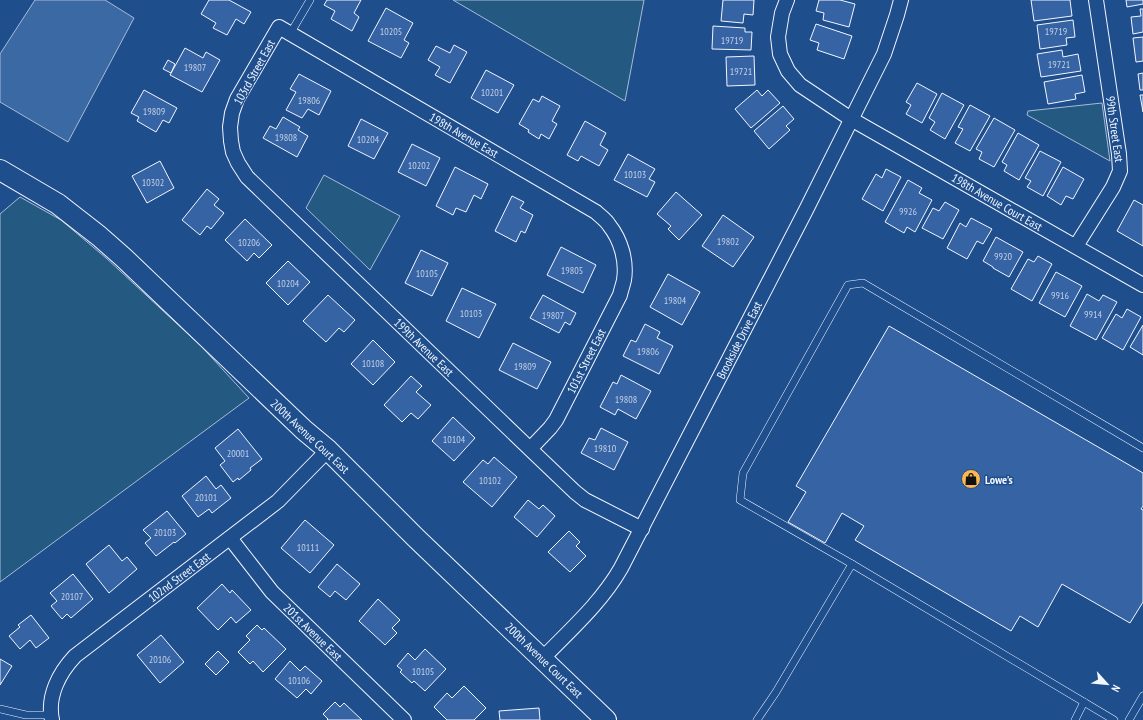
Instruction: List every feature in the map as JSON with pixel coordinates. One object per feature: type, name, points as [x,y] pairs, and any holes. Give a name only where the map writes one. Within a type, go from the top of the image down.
[{"type":"main road","name":"200th Avenue Court East","points":[[0,170],[58,204],[124,258],[304,430],[328,450],[416,538],[606,720]]},
{"type":"street","name":"198th Avenue Court East","points":[[787,0],[782,13],[778,37],[780,54],[788,71],[800,84],[851,119],[1143,285]]},
{"type":"street","name":"Brookside Drive East","points":[[542,659],[604,595],[613,583],[806,210],[884,54],[901,0]]},
{"type":"street","name":"99th Street East","points":[[1076,246],[1113,187],[1120,170],[1119,154],[1096,0]]},
{"type":"street","name":"103rd Street East","points":[[230,141],[232,113],[237,99],[284,31]]},
{"type":"street","name":"198th Avenue East","points":[[284,31],[596,212],[609,224],[619,240],[623,252],[624,265]]},
{"type":"street","name":"199th Avenue East","points":[[230,141],[238,163],[247,177],[575,492],[585,500],[642,529]]},
{"type":"street","name":"101st Street East","points":[[530,449],[556,420],[581,372],[620,295],[624,280],[624,265]]},
{"type":"street","name":"102nd Street East","points":[[52,717],[52,697],[58,680],[76,656],[278,501],[328,450]]},
{"type":"street","name":"201st Avenue East","points":[[230,538],[272,592],[404,720]]},
{"type":"lane","points":[[284,31],[310,0]]},
{"type":"lane","points":[[1114,720],[852,564],[740,500],[743,473],[848,285],[862,283],[1143,448]]},
{"type":"lane","points":[[757,720],[776,692],[852,564]]},
{"type":"lane","points":[[1129,720],[1143,696]]},
{"type":"lane","points":[[1075,720],[1084,702]]},
{"type":"lane","points":[[0,708],[26,715],[52,717]]},
{"type":"shaded area","points":[[35,0],[105,0],[134,18],[68,142],[0,102],[0,54]]},
{"type":"shaded area","points":[[453,0],[644,0],[625,101]]},
{"type":"shaded area","points":[[1102,103],[1110,161],[1027,115],[1028,111]]},
{"type":"shaded area","points":[[324,175],[400,216],[370,270],[306,208]]},
{"type":"shaded area","points":[[20,197],[61,220],[106,258],[201,346],[249,398],[0,582],[0,214]]},
{"type":"building","points":[[209,0],[229,0],[251,12],[244,24],[236,19],[227,35],[213,28],[216,23],[201,14]]},
{"type":"building","points":[[327,0],[361,0],[354,13],[359,17],[352,31],[331,19],[335,11],[324,5]]},
{"type":"building","points":[[723,0],[754,0],[753,15],[744,14],[743,23],[721,21]]},
{"type":"building","points":[[819,0],[840,0],[855,4],[849,27],[823,20],[824,13],[816,11]]},
{"type":"building","points":[[1031,0],[1070,0],[1072,16],[1034,21]]},
{"type":"building","points":[[1126,0],[1143,0],[1143,4],[1127,7]]},
{"type":"building","points":[[386,8],[413,23],[404,40],[409,43],[401,58],[368,41]]},
{"type":"building","points":[[1140,9],[1143,9],[1143,32],[1133,34],[1131,17],[1141,16]]},
{"type":"building","points":[[1073,20],[1075,37],[1066,38],[1067,45],[1040,49],[1037,25]]},
{"type":"building","points":[[816,24],[852,36],[844,59],[817,50],[819,43],[810,40]]},
{"type":"building","points":[[713,26],[745,28],[745,32],[752,32],[751,50],[712,49]]},
{"type":"building","points":[[1143,37],[1143,61],[1136,62],[1133,38]]},
{"type":"building","points":[[454,45],[467,52],[450,83],[435,75],[440,67],[428,60],[436,46],[450,53]]},
{"type":"building","points":[[185,48],[203,58],[206,52],[220,60],[202,92],[170,75]]},
{"type":"building","points":[[1062,50],[1063,57],[1078,54],[1081,71],[1041,77],[1037,54]]},
{"type":"building","points":[[754,56],[755,85],[727,86],[726,57]]},
{"type":"building","points":[[168,60],[175,64],[171,73],[163,69]]},
{"type":"building","points":[[486,70],[514,85],[498,113],[471,98]]},
{"type":"building","points":[[1143,73],[1143,90],[1140,90],[1138,74]]},
{"type":"building","points":[[299,74],[331,91],[319,115],[308,109],[302,118],[286,110],[296,92],[290,89]]},
{"type":"building","points":[[1082,75],[1085,92],[1075,94],[1076,99],[1048,104],[1044,82]]},
{"type":"building","points":[[917,83],[937,94],[922,123],[906,114],[911,105],[906,102]]},
{"type":"building","points":[[144,90],[177,108],[169,123],[163,120],[156,132],[137,121],[139,117],[131,113]]},
{"type":"building","points":[[757,90],[762,96],[768,90],[780,103],[751,128],[735,109]]},
{"type":"building","points":[[942,93],[964,105],[945,139],[930,130],[935,122],[929,118]]},
{"type":"building","points":[[1140,95],[1143,95],[1143,112]]},
{"type":"building","points":[[542,96],[560,106],[552,121],[557,124],[549,139],[541,134],[539,139],[519,124],[533,99],[539,102]]},
{"type":"building","points":[[970,105],[990,116],[970,151],[955,143],[963,129],[958,127]]},
{"type":"building","points":[[783,106],[794,119],[786,126],[790,130],[769,149],[754,131]]},
{"type":"building","points":[[283,117],[300,127],[298,130],[308,136],[297,157],[263,138],[270,126],[276,129]]},
{"type":"building","points":[[994,118],[1015,130],[994,167],[979,159],[982,152],[976,149]]},
{"type":"building","points":[[361,119],[388,133],[374,159],[348,146]]},
{"type":"building","points":[[585,121],[606,133],[600,145],[608,150],[599,166],[581,156],[578,161],[567,155]]},
{"type":"building","points":[[1018,133],[1039,145],[1019,180],[1004,171],[1007,165],[1002,162]]},
{"type":"building","points":[[412,144],[440,158],[426,186],[398,172]]},
{"type":"building","points":[[1040,151],[1061,162],[1043,196],[1027,187],[1031,181],[1025,178]]},
{"type":"building","points":[[628,154],[655,169],[649,179],[655,182],[647,197],[614,180]]},
{"type":"building","points":[[160,161],[174,188],[147,203],[132,176]]},
{"type":"building","points":[[455,167],[488,184],[481,199],[474,195],[466,212],[456,208],[453,215],[436,206]]},
{"type":"building","points":[[1063,167],[1084,179],[1073,199],[1066,196],[1061,205],[1047,196]]},
{"type":"building","points":[[886,169],[901,177],[883,211],[862,199],[876,174],[882,178]]},
{"type":"building","points":[[908,180],[922,188],[919,193],[932,200],[915,232],[907,227],[904,233],[885,222]]},
{"type":"building","points":[[207,189],[219,199],[214,205],[224,213],[211,229],[207,226],[200,235],[182,220]]},
{"type":"building","points":[[676,192],[702,215],[679,240],[668,229],[671,226],[657,214]]},
{"type":"building","points":[[512,196],[524,202],[520,208],[533,215],[525,233],[521,231],[516,242],[495,231]]},
{"type":"building","points":[[1134,200],[1143,205],[1143,246],[1117,231]]},
{"type":"building","points":[[945,202],[959,210],[943,239],[922,228],[933,208],[939,211]]},
{"type":"building","points":[[723,215],[754,237],[733,267],[702,246]]},
{"type":"building","points":[[971,218],[992,229],[983,244],[977,241],[967,259],[947,248],[960,223],[966,227]]},
{"type":"building","points":[[245,219],[272,245],[259,258],[254,253],[247,261],[225,240]]},
{"type":"building","points":[[996,237],[1023,252],[1009,277],[983,261]]},
{"type":"building","points":[[561,247],[596,265],[583,293],[547,275]]},
{"type":"building","points":[[421,250],[448,263],[432,296],[405,283]]},
{"type":"building","points":[[1038,256],[1052,264],[1032,301],[1011,289],[1028,259],[1034,262]]},
{"type":"building","points":[[288,261],[310,282],[288,305],[266,283]]},
{"type":"building","points":[[1056,272],[1082,286],[1065,317],[1039,303]]},
{"type":"building","points":[[668,274],[700,292],[682,325],[650,307]]},
{"type":"building","points":[[462,288],[496,304],[479,338],[446,321]]},
{"type":"building","points":[[1087,294],[1099,301],[1103,295],[1117,302],[1096,340],[1070,326]]},
{"type":"building","points":[[328,295],[355,320],[344,332],[339,328],[326,342],[303,321]]},
{"type":"building","points":[[543,295],[576,313],[570,325],[565,322],[559,333],[530,318]]},
{"type":"building","points":[[1127,309],[1141,317],[1123,350],[1102,338],[1116,314],[1122,318]]},
{"type":"building","points":[[645,324],[660,332],[657,338],[673,346],[659,374],[623,356],[631,340],[636,342]]},
{"type":"building","points":[[1143,325],[1143,355],[1130,347]]},
{"type":"building","name":"Lowe's","points":[[889,326],[1143,473],[1143,506],[1141,509],[1143,510],[1143,602],[1130,623],[1062,584],[1038,627],[1020,616],[1011,631],[855,540],[864,526],[842,513],[825,543],[788,522],[806,492],[796,486]]},
{"type":"building","points":[[373,340],[395,362],[373,385],[351,364]]},
{"type":"building","points":[[513,343],[551,362],[537,389],[499,370]]},
{"type":"building","points":[[621,375],[651,391],[636,419],[618,409],[615,415],[600,407],[613,382],[617,384]]},
{"type":"building","points":[[411,376],[422,386],[416,392],[431,405],[418,419],[411,413],[402,422],[384,405]]},
{"type":"building","points":[[453,417],[475,438],[454,461],[432,441]]},
{"type":"building","points":[[601,428],[628,442],[614,470],[581,453],[589,438],[595,440]]},
{"type":"building","points":[[238,429],[262,459],[250,468],[251,470],[239,480],[238,478],[233,482],[220,465],[225,461],[215,448]]},
{"type":"building","points":[[494,457],[517,477],[492,507],[463,482],[483,460],[488,464]]},
{"type":"building","points":[[206,476],[216,489],[221,485],[231,498],[212,513],[209,509],[198,517],[182,496]]},
{"type":"building","points":[[528,500],[539,509],[543,505],[555,516],[537,537],[514,517]]},
{"type":"building","points":[[167,511],[186,534],[156,556],[145,543],[151,538],[143,530]]},
{"type":"building","points":[[305,520],[334,545],[310,573],[281,548]]},
{"type":"building","points":[[569,531],[580,542],[576,546],[586,556],[570,572],[548,552]]},
{"type":"building","points":[[109,545],[122,561],[127,557],[137,569],[109,593],[86,564]]},
{"type":"building","points":[[337,564],[360,584],[346,600],[335,591],[330,597],[318,587]]},
{"type":"building","points":[[73,574],[93,599],[71,618],[67,614],[62,619],[51,606],[57,601],[50,593]]},
{"type":"building","points":[[222,584],[230,593],[232,590],[251,610],[236,623],[231,617],[218,630],[197,608]]},
{"type":"building","points":[[378,599],[400,620],[392,628],[397,633],[385,645],[359,621]]},
{"type":"building","points":[[31,615],[49,638],[36,648],[30,640],[20,649],[9,636],[20,627],[18,625]]},
{"type":"building","points":[[257,625],[262,630],[264,628],[286,649],[263,672],[253,661],[250,664],[238,652],[250,640],[246,636]]},
{"type":"building","points":[[161,635],[184,662],[160,683],[137,655]]},
{"type":"building","points":[[425,649],[446,669],[425,691],[414,681],[412,683],[400,672],[402,670],[397,666],[408,653],[415,660]]},
{"type":"building","points":[[218,651],[229,662],[216,675],[205,664]]},
{"type":"building","points":[[0,659],[12,666],[0,685]]},
{"type":"building","points":[[290,661],[300,671],[305,666],[322,681],[311,694],[306,689],[297,698],[275,679]]},
{"type":"building","points":[[464,686],[486,708],[474,720],[447,720],[434,707],[447,693],[452,698]]},
{"type":"building","points":[[335,702],[340,707],[344,703],[362,720],[327,720],[328,719],[323,714]]},
{"type":"building","points":[[539,708],[540,720],[500,720],[499,711]]},
{"type":"place","name":"Lowe's","points":[[971,479]]}]
